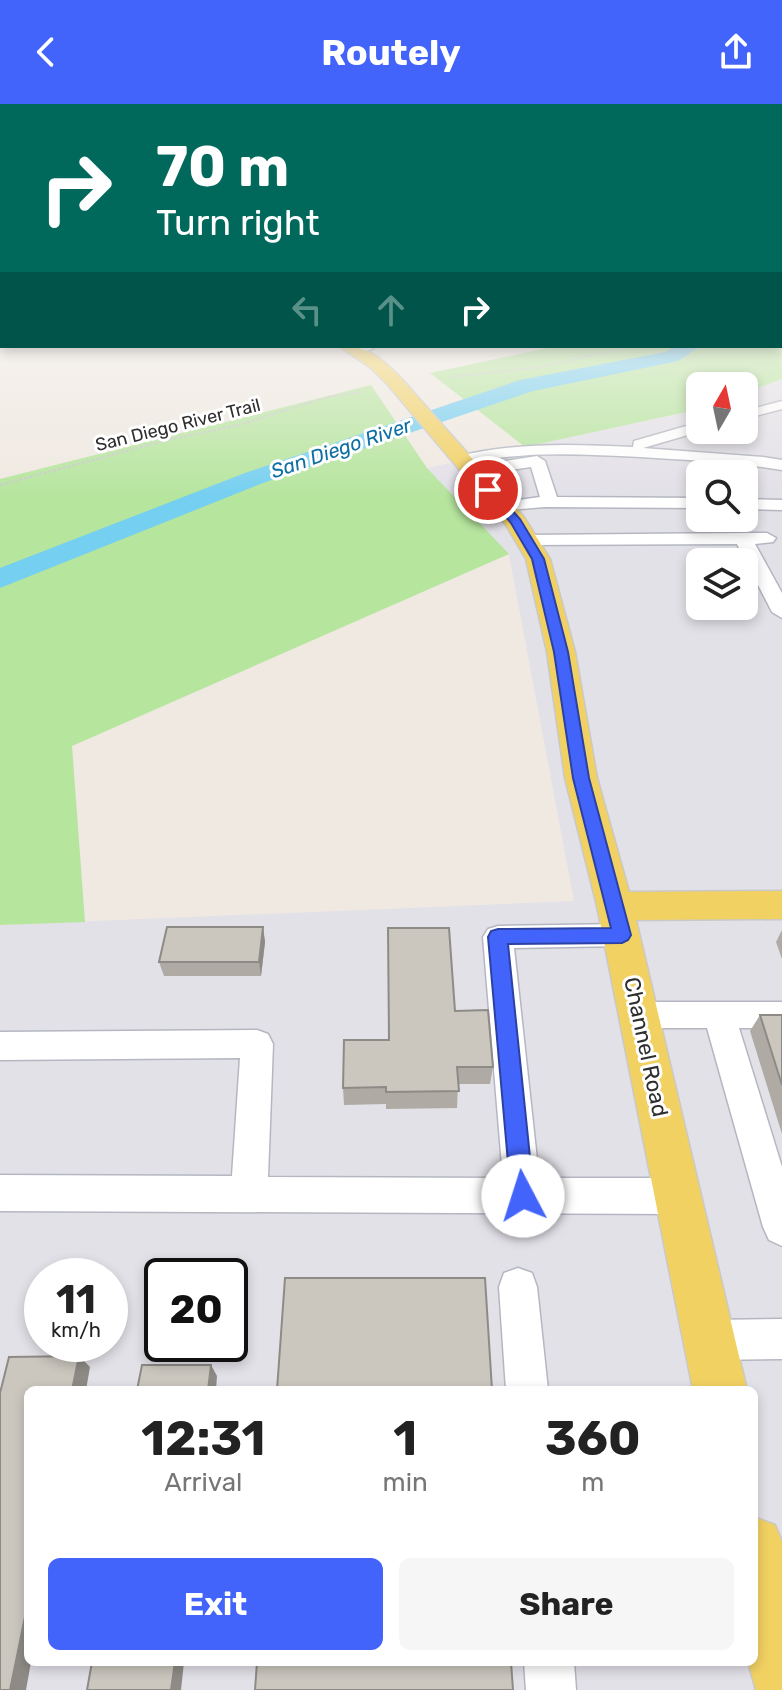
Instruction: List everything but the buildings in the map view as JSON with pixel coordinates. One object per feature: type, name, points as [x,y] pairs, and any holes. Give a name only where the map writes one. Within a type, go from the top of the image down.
[{"type":"main road","name":"Channel Road","points":[[359,349],[398,387],[503,507],[538,559],[561,652],[581,778],[619,921],[719,1386]]},
{"type":"main road","points":[[619,921],[782,905]]},
{"type":"main road","points":[[758,1564],[782,1675]]},
{"type":"lane","points":[[758,411],[782,405]]},
{"type":"lane","points":[[611,451],[686,431]]},
{"type":"lane","points":[[467,466],[518,448],[722,455],[782,465]]},
{"type":"lane","points":[[467,466],[537,461],[737,468],[767,474],[782,481]]},
{"type":"lane","points":[[537,461],[550,502]]},
{"type":"lane","points":[[503,507],[550,502],[686,503]]},
{"type":"lane","points":[[758,504],[782,505]]},
{"type":"lane","points":[[743,538],[782,612]]},
{"type":"lane","points":[[527,540],[767,538]]},
{"type":"lane","points":[[523,1196],[498,937],[619,921]]},
{"type":"lane","points":[[639,1015],[782,1015]]},
{"type":"lane","points":[[719,1015],[782,1227]]},
{"type":"lane","points":[[0,1046],[257,1044],[249,1194]]},
{"type":"lane","points":[[0,1193],[678,1196]]},
{"type":"lane","points":[[518,1287],[527,1386]]},
{"type":"lane","points":[[709,1340],[782,1339]]},
{"type":"lane","points":[[549,1666],[551,1690]]},
{"type":"path","points":[[450,377],[507,374],[621,349]]},
{"type":"path","name":"San Diego River Trail","points":[[0,485],[167,440],[239,425],[327,397],[363,392]]},
{"type":"shaded area","points":[[782,379],[782,1690],[0,1690],[0,925],[574,901],[509,555],[427,468],[686,412],[686,444],[758,444],[758,388]]},
{"type":"green space","points":[[543,349],[781,349],[782,379],[758,388],[758,372],[686,372],[686,412],[525,447],[430,373]]},
{"type":"green space","points":[[371,385],[427,468],[509,554],[72,746],[85,922],[0,925],[0,479]]},
{"type":"waterway","name":"San Diego River","points":[[0,579],[254,478],[528,385],[671,357],[686,349]]},
{"type":"route","points":[[488,490],[516,522],[538,559],[561,652],[581,778],[622,935],[498,937],[523,1196]]}]
